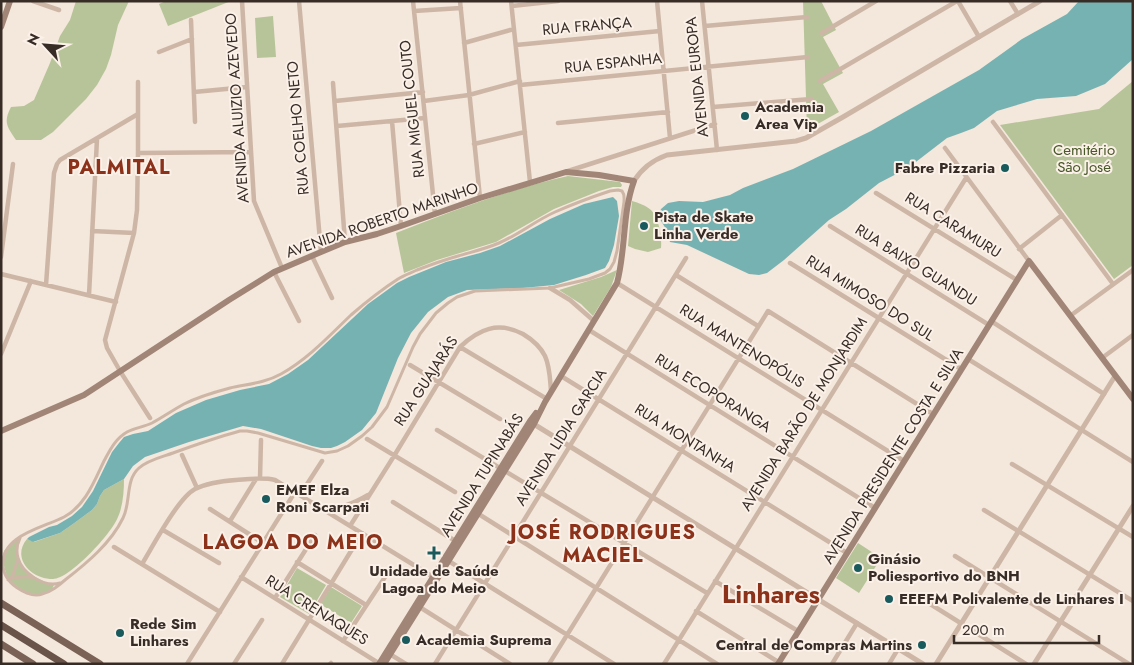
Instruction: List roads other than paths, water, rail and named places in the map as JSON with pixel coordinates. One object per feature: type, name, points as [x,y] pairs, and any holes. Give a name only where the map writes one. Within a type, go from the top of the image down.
[{"type":"highway","points":[[1,621],[12,632]]},
{"type":"highway","points":[[1,625],[64,664]]},
{"type":"main road","points":[[2,25],[10,1]]},
{"type":"main road","points":[[566,172],[634,181]]},
{"type":"main road","name":"AVENIDA ROBERTO MARINHO","points":[[1,431],[84,395],[229,300],[282,268],[346,242],[378,234],[480,198],[566,172]]},
{"type":"main road","name":"AVENIDA TUPINABÁS","points":[[381,664],[546,401],[617,283],[621,266],[629,198],[634,181]]},
{"type":"main road","points":[[1028,261],[1133,399]]},
{"type":"main road","name":"AVENIDA PRESIDENTE COSTA E SILVA","points":[[779,663],[1028,261]]},
{"type":"main road","points":[[1,603],[100,664]]},
{"type":"main road","points":[[1,644],[33,664]]},
{"type":"street","points":[[33,1],[59,10]]},
{"type":"street","name":"AVENIDA ALUIZIO AZEVEDO","points":[[242,1],[254,201],[282,268]]},
{"type":"street","name":"RUA COELHO NETO","points":[[299,1],[321,252]]},
{"type":"street","name":"RUA MIGUEL COUTO","points":[[413,1],[435,214]]},
{"type":"street","points":[[460,1],[480,198]]},
{"type":"street","points":[[530,182],[512,4],[558,1]]},
{"type":"street","points":[[657,1],[670,138]]},
{"type":"street","name":"AVENIDA EUROPA","points":[[702,1],[717,150]]},
{"type":"street","points":[[822,33],[876,1]]},
{"type":"street","points":[[820,81],[957,1],[979,37]]},
{"type":"street","points":[[1010,1],[1018,14]]},
{"type":"street","name":"AVENIDA TUPINABÁS","points":[[634,181],[647,165],[660,158],[678,154],[796,141],[806,138],[1040,1]]},
{"type":"street","points":[[414,11],[460,8]]},
{"type":"street","points":[[705,26],[807,17]]},
{"type":"street","points":[[191,20],[195,122]]},
{"type":"street","points":[[464,42],[514,29]]},
{"type":"street","name":"RUA FRANÇA","points":[[516,45],[660,31]]},
{"type":"street","points":[[159,52],[192,39]]},
{"type":"street","name":"RUA ESPANHA","points":[[424,101],[470,95],[520,83],[808,57]]},
{"type":"street","points":[[138,82],[137,210],[134,234],[105,340],[107,348],[120,371],[150,418]]},
{"type":"street","points":[[333,83],[346,242]]},
{"type":"street","points":[[194,92],[247,87]]},
{"type":"street","points":[[335,101],[423,92]]},
{"type":"street","points":[[713,107],[810,99]]},
{"type":"street","points":[[558,123],[668,112]]},
{"type":"street","points":[[46,285],[55,168],[60,160],[138,114]]},
{"type":"street","points":[[337,126],[425,118]]},
{"type":"street","points":[[392,121],[401,226]]},
{"type":"street","points":[[993,122],[1113,284]]},
{"type":"street","name":"AVENIDA ROBERTO MARINHO","points":[[566,172],[715,124]]},
{"type":"street","points":[[474,144],[525,132]]},
{"type":"street","points":[[89,295],[97,139]]},
{"type":"street","points":[[944,148],[1028,261]]},
{"type":"street","points":[[138,153],[251,152]]},
{"type":"street","points":[[1,257],[13,164]]},
{"type":"street","name":"AVENIDA BARÃO DE MONJARDIM","points":[[664,664],[966,178]]},
{"type":"street","points":[[610,191],[622,191],[624,196],[617,251],[610,269],[589,279],[550,288],[475,291],[448,302],[436,313],[420,334],[387,407],[362,436],[348,446],[337,451],[325,453],[258,433],[240,431],[155,459],[141,466],[136,472],[132,479],[126,512],[119,525],[96,553],[63,582],[51,591],[40,595],[33,595],[19,589],[8,580],[3,569],[2,559],[4,551],[9,544],[20,537],[68,515],[76,508],[90,489],[111,448],[117,439],[125,433],[150,424],[185,404],[231,388],[268,381],[292,368],[368,301],[401,277],[435,263],[497,244],[554,212],[610,191]]},
{"type":"street","name":"RUA CARAMURU","points":[[876,193],[1017,280]]},
{"type":"street","points":[[1019,249],[1062,215]]},
{"type":"street","name":"RUA BAIXO GUANDU","points":[[830,226],[1104,394]]},
{"type":"street","points":[[92,231],[134,234]]},
{"type":"street","points":[[312,256],[332,298]]},
{"type":"street","name":"AVENIDA LIDIA GARCIA","points":[[435,664],[686,258]]},
{"type":"street","name":"RUA MIMOSO DO SUL","points":[[790,263],[962,369]]},
{"type":"street","points":[[1070,316],[1133,270]]},
{"type":"street","points":[[274,272],[299,321]]},
{"type":"street","points":[[1,274],[116,302]]},
{"type":"street","points":[[676,275],[758,326]]},
{"type":"street","points":[[1,354],[31,282]]},
{"type":"street","name":"RUA MANTENOPÓLIS","points":[[617,283],[904,461]]},
{"type":"street","points":[[550,288],[570,300],[594,321]]},
{"type":"street","points":[[549,664],[768,311],[934,414]]},
{"type":"street","name":"RUA GUAJARÁS","points":[[350,526],[460,347],[469,338],[492,328],[505,328],[519,332],[533,340],[546,357],[551,392]]},
{"type":"street","name":"RUA ECOPORANGA","points":[[588,330],[875,508]]},
{"type":"street","points":[[1102,358],[1133,335]]},
{"type":"street","points":[[460,347],[546,401]]},
{"type":"street","points":[[968,359],[1133,462]]},
{"type":"street","points":[[410,365],[500,419]]},
{"type":"street","name":"RUA MONTANHA","points":[[561,376],[847,553]]},
{"type":"street","points":[[936,664],[1115,376]]},
{"type":"street","points":[[532,423],[923,664]]},
{"type":"street","points":[[437,430],[707,593]]},
{"type":"street","points":[[366,439],[454,492]]},
{"type":"street","points":[[230,522],[258,478],[261,440]]},
{"type":"street","points":[[182,455],[197,488]]},
{"type":"street","points":[[300,495],[322,461]]},
{"type":"street","points":[[1012,464],[1133,537]]},
{"type":"street","points":[[142,564],[179,505],[192,491],[209,484],[258,478],[275,480],[435,578]]},
{"type":"street","points":[[188,663],[294,492]]},
{"type":"street","name":"RUA GUAJARÁS","points":[[320,507],[348,506],[370,494]]},
{"type":"street","points":[[392,502],[457,542]]},
{"type":"street","points":[[1034,664],[1133,506]]},
{"type":"street","points":[[210,509],[263,543]]},
{"type":"street","points":[[984,510],[1133,601]]},
{"type":"street","points":[[476,512],[717,664]]},
{"type":"street","points":[[163,530],[218,563]]},
{"type":"street","points":[[282,664],[362,533]]},
{"type":"street","points":[[275,598],[314,535]]},
{"type":"street","points":[[20,537],[17,545],[18,558],[22,567],[38,580]]},
{"type":"street","points":[[114,547],[220,612]]},
{"type":"street","points":[[955,556],[1131,664]]},
{"type":"street","points":[[8,580],[13,575],[18,558]]},
{"type":"street","points":[[447,559],[614,664]]},
{"type":"street","points":[[298,562],[366,605]]},
{"type":"street","points":[[8,580],[19,577],[31,577],[46,584],[54,585],[63,582]]},
{"type":"street","points":[[343,641],[385,577]]},
{"type":"street","name":"RUA CRENAQUES","points":[[241,578],[381,664]]},
{"type":"street","points":[[715,581],[798,631]]},
{"type":"street","points":[[928,602],[1026,664]]},
{"type":"street","points":[[418,606],[510,664]]},
{"type":"street","points":[[696,611],[779,663]]},
{"type":"street","points":[[234,664],[262,620]]},
{"type":"street","points":[[832,664],[857,623]]},
{"type":"street","points":[[889,664],[898,649]]},
{"type":"street","points":[[388,653],[406,664]]},
{"type":"water","points":[[1079,1],[1133,1],[1133,59],[1105,84],[1076,96],[1037,99],[997,111],[974,128],[947,138],[908,168],[879,183],[829,220],[767,273],[759,275],[749,274],[687,245],[670,242],[666,229],[658,216],[661,209],[668,203],[679,201],[703,202],[730,195],[743,188],[793,169],[871,131],[979,70],[1022,39],[1067,14]]},
{"type":"water","points":[[613,197],[617,201],[619,216],[614,245],[605,268],[554,285],[467,290],[448,297],[428,312],[411,333],[398,358],[376,413],[362,430],[345,442],[331,448],[321,448],[261,429],[243,426],[189,442],[145,457],[133,466],[124,479],[104,490],[92,510],[60,533],[33,542],[27,539],[49,527],[57,525],[82,507],[93,491],[112,452],[124,437],[148,431],[176,413],[206,400],[269,384],[288,374],[308,360],[368,304],[397,283],[409,277],[446,262],[500,246],[550,219],[584,204]]},
{"type":"place","name":"Academia Area Vip","points":[[745,116]]},
{"type":"place","name":"Fabre Pizzaria","points":[[1005,168]]},
{"type":"place","name":"Pista de Skate Linha Verde","points":[[644,226]]},
{"type":"place","name":"EMEF Elza Roni Scarpati","points":[[266,499]]},
{"type":"place","name":"Unidade de Saúde Lagoa do Meio","points":[[434,553]]},
{"type":"place","name":"Ginásio Poliesportivo do BNH","points":[[858,568]]},
{"type":"place","name":"EEEFM Polivalente de Linhares I","points":[[889,599]]},
{"type":"place","name":"Rede Sim Linhares","points":[[120,633]]},
{"type":"place","name":"Academia Suprema","points":[[406,640]]},
{"type":"place","name":"Central de Compras Martins","points":[[922,645]]},
{"type":"district","name":"PALMITAL","points":[[119,167]]},
{"type":"district","name":"LAGOA DO MEIO","points":[[293,542]]},
{"type":"district","name":"JOSÉ RODRIGUES MACIEL","points":[[603,544]]},
{"type":"district","name":"Linhares","points":[[771,594]]},
{"type":"park label","name":"Cemitério São José","points":[[1084,158]]}]
